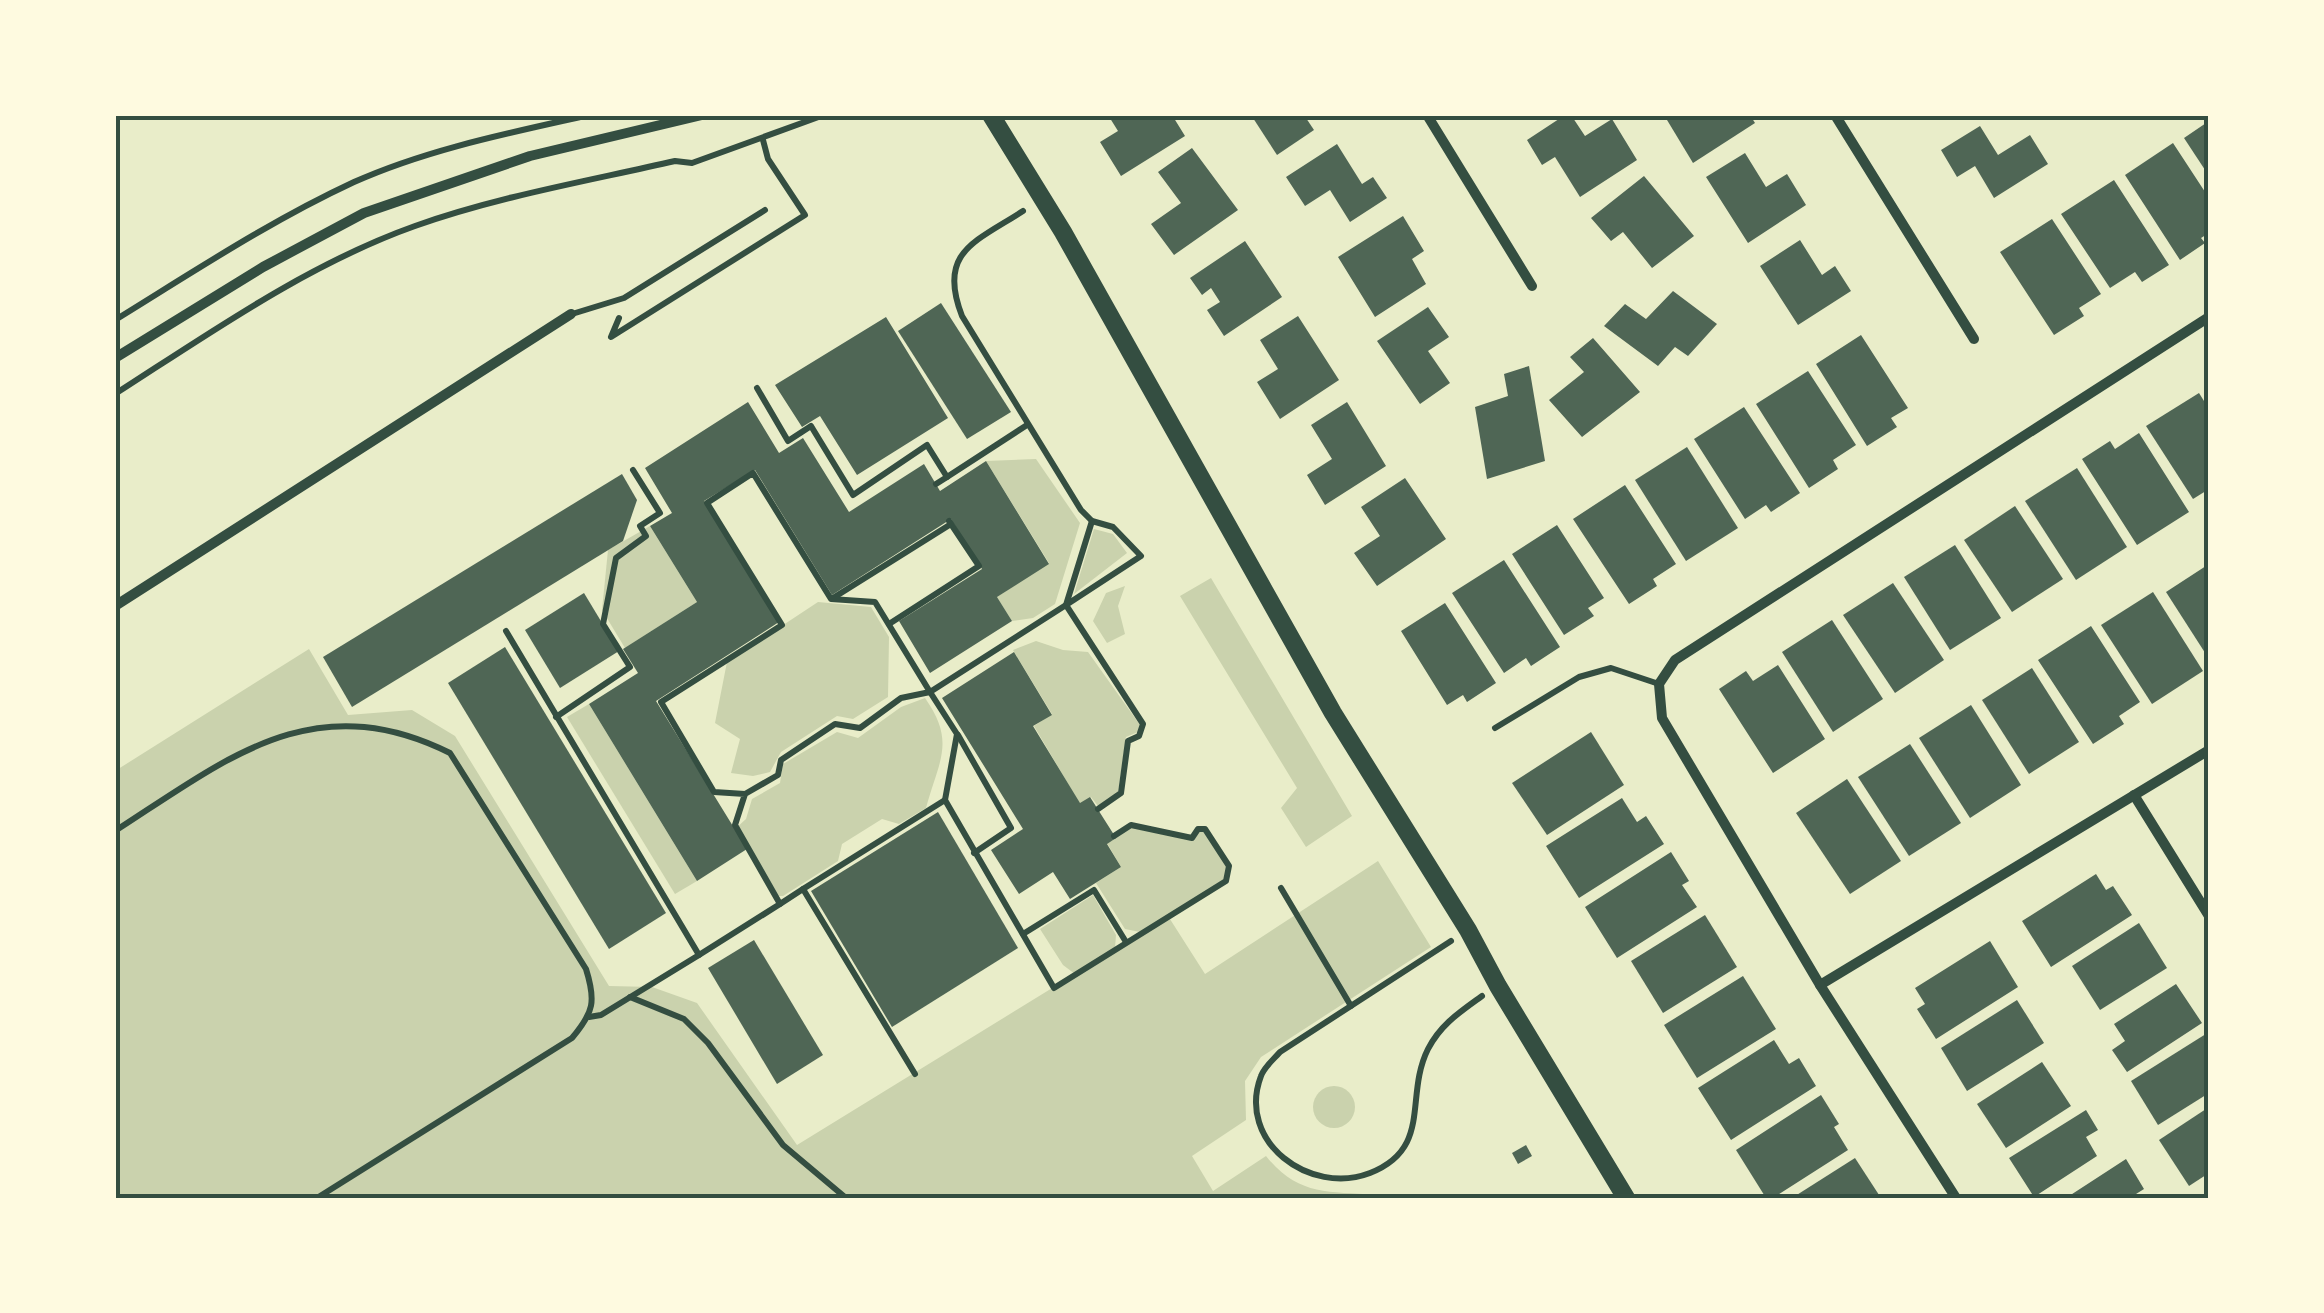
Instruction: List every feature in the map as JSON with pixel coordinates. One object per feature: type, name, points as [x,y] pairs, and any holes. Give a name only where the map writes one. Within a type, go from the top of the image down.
[{"type":"street","points":[[115,358],[263,267],[364,213],[530,156],[702,115]]},
{"type":"street","points":[[991,115],[1044,198],[1334,713],[1626,1198]]},
{"type":"street","points":[[1428,115],[1532,286]]},
{"type":"street","points":[[1835,115],[1974,339]]},
{"type":"street","points":[[115,606],[570,314]]},
{"type":"street","points":[[1956,1198],[1820,984],[1662,718],[1659,684],[1675,660],[2209,317]]},
{"type":"street","points":[[1820,984],[2209,750]]},
{"type":"street","points":[[2134,796],[2209,916]]},
{"type":"lane","points":[[570,314],[624,298],[766,210]]},
{"type":"lane","points":[[1495,728],[1579,677],[1611,668],[1659,684]]},
{"type":"path","points":[[115,394],[290,286],[413,226],[507,196],[675,161],[692,164],[824,115]]},
{"type":"path","points":[[831,599],[753,472],[707,503],[782,624],[661,702],[714,792],[745,794],[778,775],[782,760],[835,724],[860,728],[901,698],[930,692],[1140,556],[1113,527],[1092,522],[1027,425],[962,316],[953,293],[954,268],[963,250],[1044,198]]},
{"type":"path","points":[[757,388],[788,441],[811,426],[853,495],[927,445],[947,477]]},
{"type":"path","points":[[936,484],[1027,425]]},
{"type":"path","points":[[556,717],[630,667],[603,624],[616,558],[646,536],[640,526],[660,513],[633,470]]},
{"type":"path","points":[[831,599],[950,522],[979,566],[889,624]]},
{"type":"path","points":[[1092,522],[1066,605],[1142,724],[1139,736],[1128,740],[1120,793],[1098,809]]},
{"type":"path","points":[[831,599],[876,602],[1012,828],[974,853]]},
{"type":"path","points":[[506,630],[699,955]]},
{"type":"path","points":[[115,831],[233,755],[280,734],[321,728],[387,729],[450,753],[586,969],[593,992],[589,1018],[572,1038],[317,1198]]},
{"type":"path","points":[[957,734],[945,800],[1054,988],[1226,882],[1229,866],[1205,828],[1198,829],[1192,838],[1131,825],[1114,836]]},
{"type":"path","points":[[745,794],[735,825],[780,904]]},
{"type":"path","points":[[589,1018],[601,1015],[699,955],[945,800]]},
{"type":"path","points":[[1281,888],[1351,1006]]},
{"type":"path","points":[[803,889],[915,1074]]},
{"type":"path","points":[[1023,934],[1094,890],[1126,942]]},
{"type":"path","points":[[1468,930],[1280,1052],[1262,1072],[1256,1098],[1259,1128],[1278,1154],[1304,1173],[1347,1180],[1391,1163],[1410,1142],[1427,1052],[1447,1021],[1498,986]]},
{"type":"path","points":[[630,997],[684,1019],[708,1043],[782,1144],[846,1198]]},
{"type":"green space","points":[[1036,459],[1080,523],[1055,604],[1033,618],[1012,621],[997,597],[1049,563],[986,461]]},
{"type":"green space","points":[[650,526],[697,602],[625,648],[602,610],[608,550]]},
{"type":"green space","points":[[1094,529],[1113,534],[1127,553],[1074,594]]},
{"type":"green space","points":[[1211,578],[1352,816],[1306,847],[1281,808],[1297,788],[1180,596]]},
{"type":"green space","points":[[1125,586],[1118,606],[1125,634],[1107,643],[1093,621],[1106,593]]},
{"type":"green space","points":[[818,602],[871,607],[889,637],[888,697],[853,719],[837,716],[781,752],[770,772],[753,776],[731,773],[740,739],[715,723],[727,662]]},
{"type":"green space","points":[[1036,641],[1063,650],[1088,652],[1140,725],[1138,732],[1126,737],[1118,793],[1098,806],[1091,797],[1080,804],[1034,726],[1052,714],[1013,650]]},
{"type":"green space","points":[[309,649],[348,715],[412,710],[455,736],[609,986],[652,987],[697,1003],[797,1145],[1075,974],[1063,965],[1040,929],[1093,895],[1116,935],[1115,948],[1140,932],[1125,929],[1096,883],[1121,867],[1107,843],[1132,826],[1193,840],[1194,833],[1203,831],[1228,866],[1224,881],[1168,916],[1205,974],[1378,861],[1431,947],[1261,1057],[1245,1081],[1246,1120],[1192,1156],[1213,1191],[1266,1156],[1302,1185],[1375,1195],[115,1198],[115,771]]},
{"type":"green space","points":[[925,698],[942,739],[940,764],[926,808],[899,824],[882,819],[842,844],[838,861],[777,896],[735,829],[746,819],[752,799],[780,783],[783,764],[837,732],[858,738],[901,707]]},
{"type":"green space","points":[[589,704],[697,881],[675,894],[567,717]]},
{"type":"green space","points":[[1334,1086],[1349,1092],[1355,1107],[1349,1122],[1334,1128],[1319,1122],[1313,1107],[1319,1092]]},
{"type":"building","points":[[1108,115],[1172,115],[1185,136],[1121,176],[1100,142],[1118,131]]},
{"type":"building","points":[[1304,115],[1314,130],[1277,155],[1253,118]]},
{"type":"building","points":[[1571,115],[1585,136],[1612,119],[1637,160],[1580,197],[1555,157],[1542,165],[1527,140]]},
{"type":"building","points":[[1664,115],[1750,115],[1755,123],[1693,163]]},
{"type":"building","points":[[2209,121],[2209,176],[2184,138]]},
{"type":"building","points":[[1980,126],[1998,155],[2030,135],[2048,164],[1994,198],[1975,166],[1957,177],[1941,150]]},
{"type":"building","points":[[2173,143],[2209,198],[2209,233],[2201,238],[2205,243],[2180,260],[2125,175]]},
{"type":"building","points":[[1337,144],[1362,184],[1373,177],[1387,198],[1350,222],[1330,190],[1305,206],[1286,177]]},
{"type":"building","points":[[1192,148],[1238,210],[1174,255],[1151,224],[1181,203],[1158,172]]},
{"type":"building","points":[[1745,153],[1766,187],[1787,174],[1806,205],[1748,243],[1706,177]]},
{"type":"building","points":[[1644,176],[1694,236],[1652,268],[1623,232],[1611,241],[1591,218]]},
{"type":"building","points":[[2114,180],[2169,265],[2142,282],[2135,272],[2110,288],[2061,214]]},
{"type":"building","points":[[1403,216],[1424,251],[1412,259],[1426,284],[1375,317],[1338,257]]},
{"type":"building","points":[[2052,219],[2101,294],[2079,308],[2084,316],[2054,335],[2000,252]]},
{"type":"building","points":[[1800,240],[1822,275],[1835,266],[1851,291],[1798,325],[1760,266]]},
{"type":"building","points":[[1245,241],[1282,297],[1224,336],[1207,310],[1220,302],[1211,288],[1202,295],[1190,278]]},
{"type":"building","points":[[1673,291],[1717,324],[1688,356],[1675,347],[1658,366],[1604,326],[1625,304],[1646,319]]},
{"type":"building","points":[[941,303],[1011,412],[967,439],[898,331]]},
{"type":"building","points":[[1428,307],[1449,337],[1428,351],[1450,383],[1420,404],[1377,341]]},
{"type":"building","points":[[1298,316],[1339,380],[1280,419],[1257,382],[1278,369],[1260,340]]},
{"type":"building","points":[[886,317],[948,418],[857,475],[820,416],[802,427],[775,385]]},
{"type":"building","points":[[1861,335],[1908,408],[1891,418],[1897,427],[1867,446],[1816,364]]},
{"type":"building","points":[[1593,338],[1640,392],[1582,437],[1549,400],[1584,372],[1570,357]]},
{"type":"building","points":[[1529,366],[1545,461],[1487,479],[1475,407],[1508,396],[1504,374]]},
{"type":"building","points":[[1808,371],[1856,445],[1833,460],[1838,469],[1809,488],[1756,404]]},
{"type":"building","points":[[2199,393],[2209,409],[2209,489],[2193,499],[2146,426]]},
{"type":"building","points":[[748,402],[779,453],[803,438],[849,512],[924,464],[940,491],[986,461],[1049,564],[997,597],[1012,621],[930,673],[899,621],[982,569],[951,519],[832,595],[755,470],[704,501],[779,622],[656,701],[747,849],[697,881],[589,704],[638,673],[623,649],[697,602],[650,526],[672,513],[645,468]]},
{"type":"building","points":[[1347,402],[1386,466],[1325,505],[1307,475],[1332,459],[1311,425]]},
{"type":"building","points":[[1744,407],[1800,493],[1771,512],[1766,505],[1745,519],[1694,439]]},
{"type":"building","points":[[2139,433],[2189,512],[2137,545],[2082,459],[2110,441],[2115,449]]},
{"type":"building","points":[[1687,447],[1738,528],[1686,561],[1635,480]]},
{"type":"building","points":[[2077,468],[2127,547],[2076,580],[2025,501]]},
{"type":"building","points":[[622,474],[637,500],[623,541],[352,707],[323,657]]},
{"type":"building","points":[[1405,478],[1446,539],[1377,586],[1354,553],[1380,536],[1361,507]]},
{"type":"building","points":[[1625,485],[1676,564],[1653,579],[1657,586],[1629,604],[1573,519]]},
{"type":"building","points":[[2015,506],[2063,579],[2012,612],[1964,540]]},
{"type":"building","points":[[1557,525],[1604,598],[1588,608],[1594,616],[1564,635],[1512,554]]},
{"type":"building","points":[[1955,545],[2001,618],[1950,650],[1904,577]]},
{"type":"building","points":[[1504,560],[1560,647],[1531,666],[1526,658],[1504,673],[1452,593]]},
{"type":"building","points":[[2209,564],[2209,659],[2166,592]]},
{"type":"building","points":[[1893,583],[1944,660],[1895,693],[1843,615]]},
{"type":"building","points":[[2153,592],[2203,671],[2152,704],[2101,625]]},
{"type":"building","points":[[584,593],[619,651],[560,688],[525,630]]},
{"type":"building","points":[[1445,603],[1496,683],[1467,702],[1463,695],[1447,705],[1401,631]]},
{"type":"building","points":[[1832,620],[1883,699],[1833,732],[1782,652]]},
{"type":"building","points":[[2091,626],[2140,702],[2119,716],[2124,724],[2093,744],[2038,660]]},
{"type":"building","points":[[505,647],[666,913],[609,949],[448,683]]},
{"type":"building","points":[[1014,652],[1052,715],[1033,726],[1080,803],[1090,797],[1116,838],[1107,844],[1121,867],[1070,899],[1053,872],[1019,894],[991,850],[1023,829],[942,698]]},
{"type":"building","points":[[1778,665],[1825,739],[1773,773],[1719,689],[1746,671],[1753,681]]},
{"type":"building","points":[[2032,668],[2079,742],[2029,774],[1982,700]]},
{"type":"building","points":[[1971,705],[2021,785],[1970,818],[1919,738]]},
{"type":"building","points":[[1591,732],[1624,785],[1547,835],[1512,783]]},
{"type":"building","points":[[1910,744],[1961,823],[1909,856],[1858,777]]},
{"type":"building","points":[[1847,779],[1901,861],[1850,894],[1796,813]]},
{"type":"building","points":[[1622,798],[1637,822],[1646,816],[1664,844],[1579,898],[1546,846]]},
{"type":"building","points":[[938,812],[1018,948],[892,1027],[811,891]]},
{"type":"building","points":[[1671,852],[1689,881],[1682,885],[1697,907],[1617,958],[1585,907]]},
{"type":"building","points":[[2096,874],[2106,890],[2113,886],[2132,915],[2051,967],[2022,921]]},
{"type":"building","points":[[1705,915],[1737,967],[1663,1013],[1631,961]]},
{"type":"building","points":[[2139,923],[2167,968],[2100,1010],[2072,966]]},
{"type":"building","points":[[754,940],[823,1055],[777,1084],[708,968]]},
{"type":"building","points":[[1990,941],[2018,987],[1936,1039],[1917,1009],[1925,1004],[1915,988]]},
{"type":"building","points":[[1743,976],[1776,1029],[1697,1078],[1664,1025]]},
{"type":"building","points":[[2176,984],[2202,1023],[2127,1072],[2112,1050],[2125,1041],[2114,1024]]},
{"type":"building","points":[[2017,1000],[2044,1043],[1967,1091],[1941,1048]]},
{"type":"building","points":[[2209,1032],[2209,1093],[2158,1125],[2131,1081]]},
{"type":"building","points":[[1774,1040],[1789,1064],[1799,1058],[1816,1086],[1731,1140],[1698,1088]]},
{"type":"building","points":[[2042,1062],[2071,1106],[2006,1148],[1977,1104]]},
{"type":"building","points":[[1821,1095],[1839,1124],[1834,1127],[1848,1150],[1773,1198],[1766,1198],[1736,1150]]},
{"type":"building","points":[[2209,1107],[2209,1173],[2189,1186],[2159,1140]]},
{"type":"building","points":[[2086,1110],[2098,1130],[2086,1137],[2097,1156],[2034,1197],[2009,1158]]},
{"type":"building","points":[[1526,1145],[1532,1156],[1518,1164],[1512,1153]]},
{"type":"building","points":[[1855,1158],[1881,1198],[1792,1198]]},
{"type":"building","points":[[2126,1159],[2144,1189],[2136,1194],[2138,1198],[2066,1198]]}]
